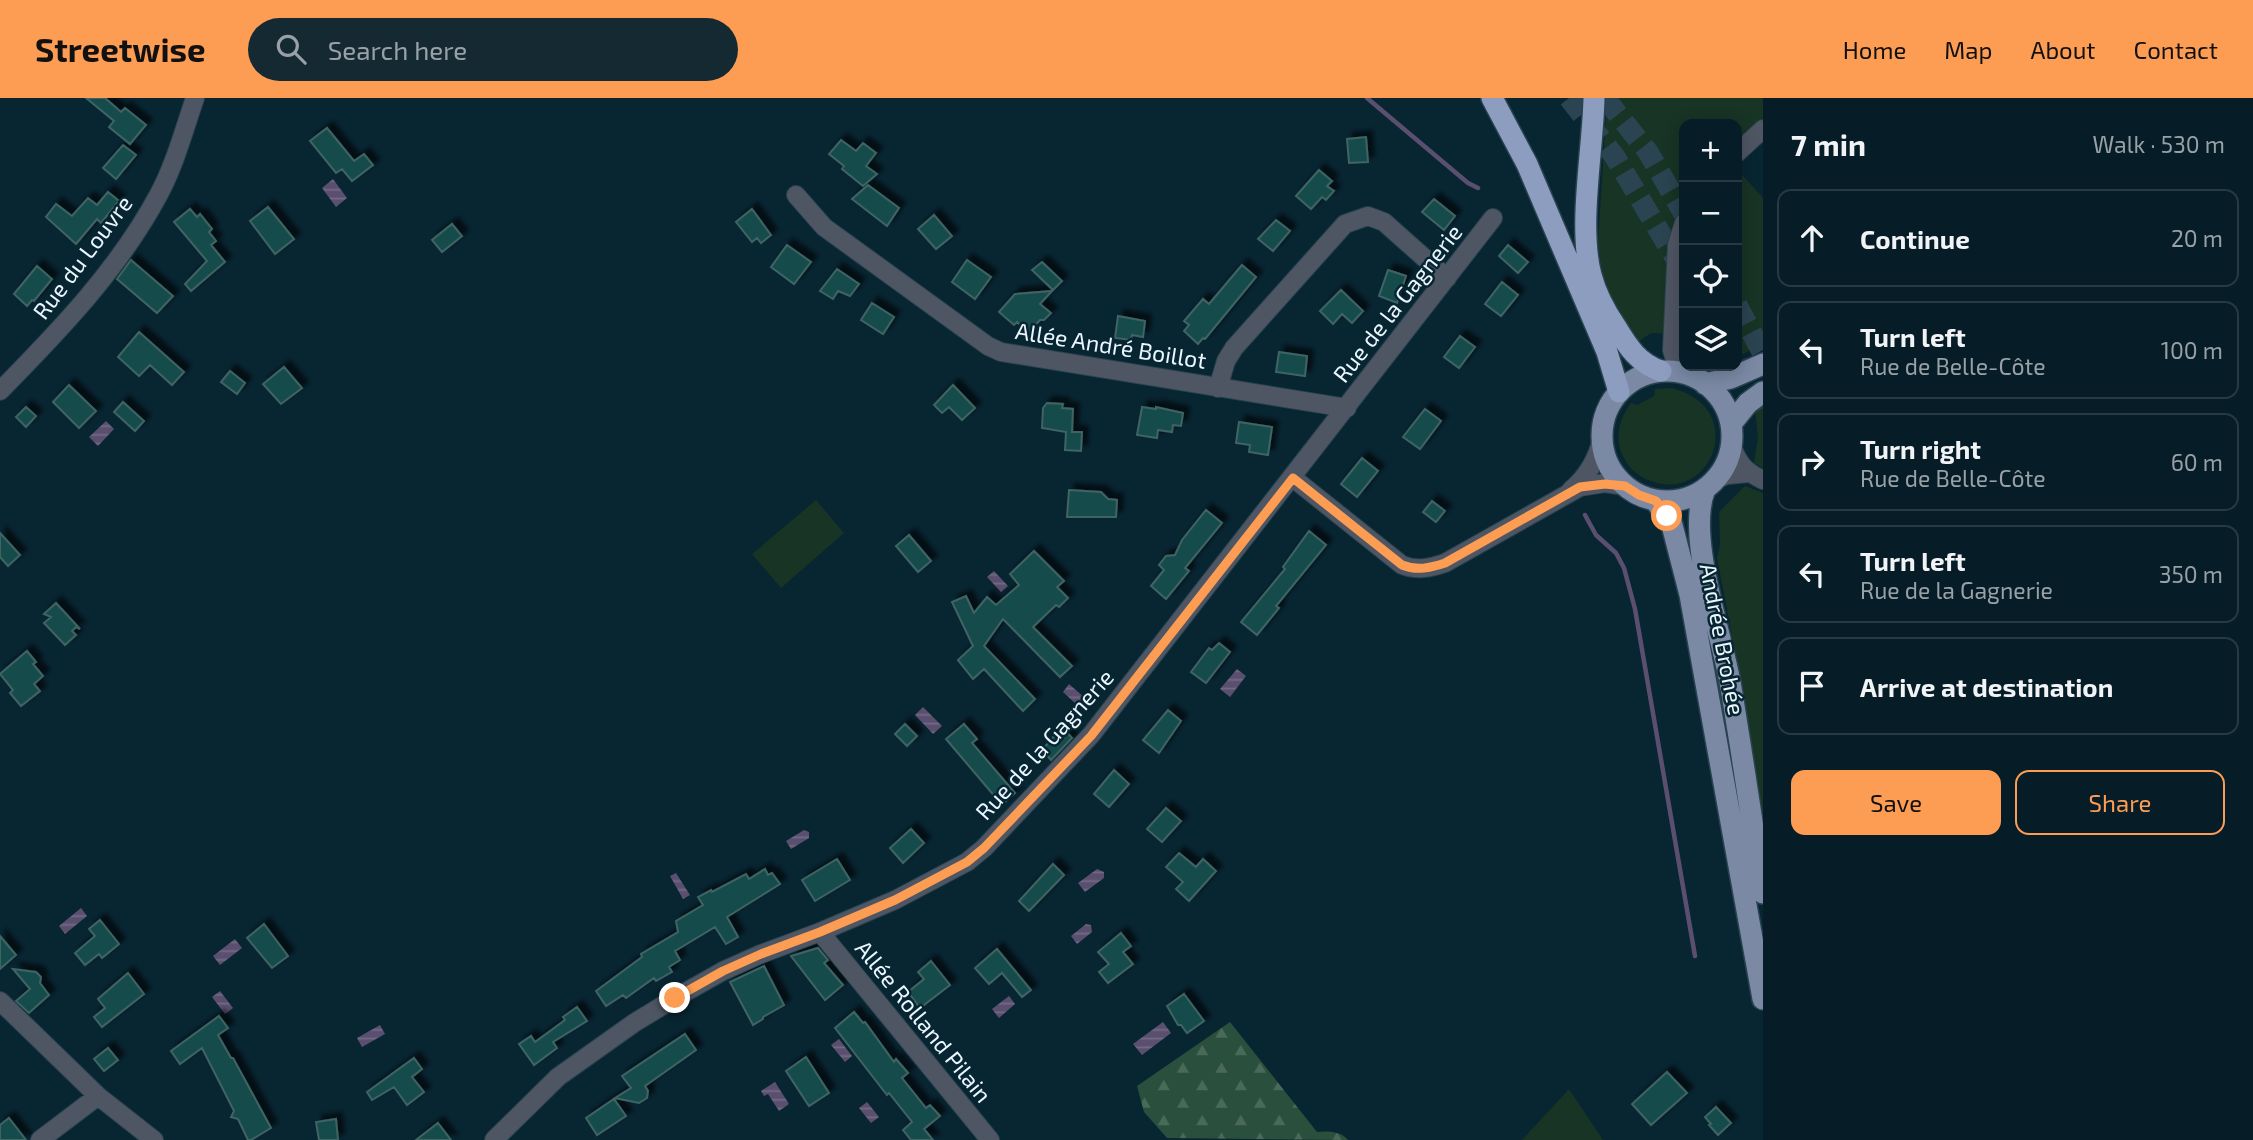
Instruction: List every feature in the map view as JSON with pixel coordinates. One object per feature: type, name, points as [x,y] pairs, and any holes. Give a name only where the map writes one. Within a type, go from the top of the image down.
[{"type":"highway","points":[[1492,98],[1527,164],[1607,352],[1619,392]]},
{"type":"highway","points":[[1594,98],[1586,237],[1591,276],[1605,310],[1631,350],[1642,363],[1661,371]]},
{"type":"main road","points":[[1706,384],[1763,364]]},
{"type":"main road","points":[[1661,371],[1683,373],[1706,384],[1722,402],[1731,424],[1732,446],[1729,458],[1711,484],[1677,501],[1656,501],[1625,486],[1608,465],[1602,439],[1606,414],[1619,392],[1636,379],[1661,371]]},
{"type":"main road","points":[[1731,424],[1748,403],[1763,392]]},
{"type":"main road","name":"Andrée Brohée","points":[[1711,484],[1700,501],[1698,519],[1702,556],[1730,684],[1763,893]]},
{"type":"main road","name":"Andrée Brohée","points":[[1656,501],[1672,525],[1690,595],[1763,999]]},
{"type":"street","name":"Rue du Louvre","points":[[0,391],[58,332],[92,292],[146,217],[168,175],[195,98]]},
{"type":"street","points":[[1742,148],[1763,129]]},
{"type":"street","name":"Allée André Boillot","points":[[796,194],[824,227],[994,349],[1016,356],[1347,408]]},
{"type":"street","points":[[1218,388],[1226,362],[1234,348],[1345,224],[1368,216],[1384,222],[1447,278]]},
{"type":"street","name":"Rue de la Gagnerie","points":[[494,1140],[558,1077],[634,1023],[723,971],[895,900],[967,862],[984,848],[1091,736],[1493,218]]},
{"type":"street","points":[[1679,239],[1672,350],[1683,373]]},
{"type":"street","points":[[1293,478],[1402,565],[1411,569],[1432,567],[1445,563],[1571,490],[1595,461],[1602,439]]},
{"type":"street","points":[[1732,446],[1736,458],[1755,476]]},
{"type":"street","points":[[1711,484],[1755,476]]},
{"type":"street","points":[[1571,490],[1605,484],[1625,486]]},
{"type":"street","name":"Allée Rolland Pilain","points":[[820,932],[990,1140]]},
{"type":"street","points":[[0,1001],[98,1096],[154,1140]]},
{"type":"street","points":[[40,1140],[98,1096]]},
{"type":"green space","points":[[1607,98],[1763,98],[1763,118],[1742,140],[1742,119],[1679,119],[1679,219],[1667,335],[1651,334],[1638,343],[1614,304],[1602,273],[1598,244]]},
{"type":"green space","points":[[1742,175],[1763,198],[1763,344],[1742,354]]},
{"type":"green space","points":[[1671,388],[1696,399],[1710,414],[1715,433],[1713,451],[1704,468],[1689,480],[1670,485],[1648,480],[1632,470],[1622,454],[1618,434],[1621,421],[1631,403],[1637,405],[1654,396],[1655,389]]},
{"type":"green space","points":[[1763,402],[1763,468],[1754,463],[1758,438],[1755,410]]},
{"type":"green space","points":[[1745,486],[1763,493],[1763,837],[1737,661],[1717,558],[1720,544],[1719,512]]},
{"type":"green space","points":[[816,500],[844,533],[781,588],[752,554]]},
{"type":"green space","points":[[1230,1022],[1317,1132],[1338,1133],[1348,1140],[1167,1138],[1144,1112],[1137,1086]]},
{"type":"green space","points":[[1569,1089],[1603,1140],[1522,1140]]},
{"type":"shaded area","points":[[333,179],[347,198],[336,207],[322,188]]},
{"type":"shaded area","points":[[106,421],[114,429],[98,446],[89,437]]},
{"type":"shaded area","points":[[994,571],[1008,586],[1001,592],[987,577]]},
{"type":"shaded area","points":[[1237,669],[1246,676],[1230,697],[1220,689]]},
{"type":"shaded area","points":[[1069,684],[1085,698],[1078,706],[1063,692]]},
{"type":"shaded area","points":[[923,707],[942,726],[933,734],[915,715]]},
{"type":"shaded area","points":[[804,830],[809,832],[809,838],[791,849],[786,841]]},
{"type":"shaded area","points":[[1097,869],[1104,872],[1104,878],[1085,892],[1078,883]]},
{"type":"shaded area","points":[[676,873],[690,895],[683,899],[670,876]]},
{"type":"shaded area","points":[[81,908],[87,916],[65,934],[59,926]]},
{"type":"shaded area","points":[[1086,924],[1091,925],[1092,932],[1077,944],[1071,936]]},
{"type":"shaded area","points":[[235,939],[242,948],[220,965],[213,956]]},
{"type":"shaded area","points":[[220,991],[233,1008],[225,1014],[212,997]]},
{"type":"shaded area","points":[[1009,996],[1015,1004],[999,1018],[992,1009]]},
{"type":"shaded area","points":[[1163,1022],[1171,1033],[1142,1055],[1133,1044]]},
{"type":"shaded area","points":[[380,1025],[385,1034],[362,1047],[357,1038]]},
{"type":"shaded area","points":[[839,1039],[852,1056],[845,1062],[831,1045]]},
{"type":"shaded area","points":[[775,1082],[789,1104],[779,1111],[768,1094],[764,1096],[761,1091]]},
{"type":"shaded area","points":[[867,1102],[879,1117],[871,1123],[859,1108]]},
{"type":"building","points":[[86,98],[105,98],[121,112],[125,108],[146,125],[130,144],[109,127],[114,121]]},
{"type":"building","points":[[327,128],[354,161],[364,154],[373,165],[352,181],[342,169],[336,173],[310,141]]},
{"type":"building","points":[[1366,137],[1368,162],[1349,163],[1347,139]]},
{"type":"building","points":[[841,140],[856,151],[863,143],[876,153],[866,166],[877,174],[863,186],[829,154]]},
{"type":"building","points":[[123,145],[136,155],[116,179],[103,168]]},
{"type":"building","points":[[1319,170],[1332,181],[1327,186],[1334,191],[1326,200],[1322,197],[1311,209],[1296,196]]},
{"type":"building","points":[[868,185],[899,208],[887,226],[852,199]]},
{"type":"building","points":[[108,192],[119,201],[101,223],[97,219],[76,244],[46,217],[56,204],[72,216],[88,198],[97,205]]},
{"type":"building","points":[[1434,199],[1455,216],[1444,230],[1422,212]]},
{"type":"building","points":[[268,207],[294,239],[275,254],[250,221]]},
{"type":"building","points":[[190,209],[197,217],[200,214],[212,229],[209,232],[216,241],[211,245],[225,262],[191,291],[185,284],[207,261],[174,222]]},
{"type":"building","points":[[752,209],[771,235],[761,243],[757,238],[752,242],[736,222]]},
{"type":"building","points":[[934,215],[952,236],[936,249],[918,229]]},
{"type":"building","points":[[1276,220],[1290,231],[1273,251],[1258,239]]},
{"type":"building","points":[[452,224],[462,236],[442,252],[432,240]]},
{"type":"building","points":[[787,245],[811,262],[794,284],[771,267]]},
{"type":"building","points":[[1508,245],[1528,262],[1518,273],[1499,256]]},
{"type":"building","points":[[131,260],[173,296],[157,313],[117,279]]},
{"type":"building","points":[[967,260],[991,277],[975,299],[952,282]]},
{"type":"building","points":[[1042,262],[1062,281],[1053,290],[1032,270]]},
{"type":"building","points":[[1242,265],[1256,277],[1198,344],[1184,331],[1189,325],[1184,321],[1203,299],[1209,304]]},
{"type":"building","points":[[37,266],[52,279],[27,306],[14,294]]},
{"type":"building","points":[[837,269],[859,284],[850,296],[838,291],[833,299],[820,291]]},
{"type":"building","points":[[1388,270],[1406,276],[1397,303],[1379,296]]},
{"type":"building","points":[[1502,282],[1518,295],[1501,316],[1485,304]]},
{"type":"building","points":[[1341,290],[1363,311],[1352,323],[1342,314],[1333,324],[1320,311]]},
{"type":"building","points":[[1052,291],[1040,304],[1051,313],[1028,333],[1017,322],[1014,325],[999,312],[1015,294]]},
{"type":"building","points":[[872,303],[894,317],[883,334],[861,320]]},
{"type":"building","points":[[1118,316],[1145,321],[1143,337],[1132,335],[1131,340],[1115,338]]},
{"type":"building","points":[[139,332],[184,372],[172,385],[150,365],[139,376],[118,357]]},
{"type":"building","points":[[1460,336],[1475,347],[1459,368],[1444,357]]},
{"type":"building","points":[[1279,352],[1307,356],[1305,376],[1276,372]]},
{"type":"building","points":[[284,367],[302,388],[281,404],[263,384]]},
{"type":"building","points":[[230,371],[245,383],[237,394],[221,382]]},
{"type":"building","points":[[69,385],[96,411],[79,428],[53,402]]},
{"type":"building","points":[[953,385],[975,408],[962,420],[949,407],[942,413],[934,405]]},
{"type":"building","points":[[123,402],[144,421],[135,431],[114,412]]},
{"type":"building","points":[[1047,403],[1063,404],[1062,408],[1073,409],[1072,432],[1082,432],[1081,451],[1065,450],[1066,432],[1042,428],[1043,408]]},
{"type":"building","points":[[26,407],[36,416],[26,427],[16,417]]},
{"type":"building","points":[[1142,407],[1183,413],[1181,426],[1173,425],[1172,432],[1158,430],[1157,438],[1137,435]]},
{"type":"building","points":[[1425,409],[1441,421],[1420,449],[1403,437]]},
{"type":"building","points":[[1239,422],[1272,427],[1268,455],[1249,452],[1250,445],[1236,443]]},
{"type":"building","points":[[1362,458],[1378,471],[1357,497],[1341,484]]},
{"type":"building","points":[[1069,490],[1101,492],[1108,499],[1117,500],[1116,517],[1067,517]]},
{"type":"building","points":[[1432,501],[1445,511],[1436,522],[1423,512]]},
{"type":"building","points":[[1206,510],[1222,523],[1185,568],[1189,571],[1166,599],[1151,586],[1164,570],[1159,565],[1166,556],[1175,555],[1182,540]]},
{"type":"building","points":[[1309,531],[1326,545],[1276,606],[1279,608],[1257,635],[1241,622],[1285,569],[1283,567]]},
{"type":"building","points":[[0,533],[20,555],[8,566],[0,557]]},
{"type":"building","points":[[909,535],[931,561],[918,572],[896,546]]},
{"type":"building","points":[[1034,551],[1064,581],[1057,587],[1068,598],[1059,607],[1056,605],[1033,627],[1072,666],[1060,677],[1003,619],[984,646],[1035,699],[1023,711],[984,669],[973,679],[958,660],[973,646],[952,602],[966,596],[974,613],[987,597],[996,605],[1019,585],[1010,574]]},
{"type":"building","points":[[56,603],[80,629],[76,627],[72,631],[76,635],[65,645],[44,623],[51,617],[44,614]]},
{"type":"building","points":[[1219,643],[1230,652],[1206,683],[1191,672],[1209,648],[1212,650]]},
{"type":"building","points":[[27,651],[43,676],[34,684],[40,691],[21,706],[0,674]]},
{"type":"building","points":[[1168,710],[1181,721],[1159,753],[1143,740]]},
{"type":"building","points":[[905,724],[917,736],[907,746],[895,734]]},
{"type":"building","points":[[964,724],[977,739],[972,743],[1015,793],[1002,805],[946,739]]},
{"type":"building","points":[[1062,727],[1072,738],[1051,760],[1042,750]]},
{"type":"building","points":[[1114,770],[1129,784],[1109,807],[1094,794]]},
{"type":"building","points":[[1166,808],[1181,821],[1162,842],[1147,829]]},
{"type":"building","points":[[911,829],[924,843],[903,863],[890,848]]},
{"type":"building","points":[[1179,853],[1196,867],[1203,859],[1216,871],[1189,901],[1176,889],[1183,882],[1166,867]]},
{"type":"building","points":[[837,859],[850,880],[815,901],[802,880]]},
{"type":"building","points":[[1053,864],[1064,875],[1029,911],[1019,901]]},
{"type":"building","points":[[765,869],[768,875],[772,873],[780,884],[727,917],[738,937],[726,944],[715,927],[675,951],[680,960],[669,967],[672,972],[656,981],[654,978],[626,998],[623,995],[606,1006],[596,991],[642,957],[641,954],[678,932],[676,921],[703,905],[698,897],[746,874],[749,879]]},
{"type":"building","points":[[100,920],[119,944],[102,958],[99,954],[85,965],[75,953],[95,936],[89,929]]},
{"type":"building","points":[[264,924],[288,956],[272,968],[247,938]]},
{"type":"building","points":[[1121,933],[1131,946],[1123,952],[1133,964],[1108,983],[1099,972],[1109,964],[1098,952]]},
{"type":"building","points":[[0,936],[16,955],[0,969]]},
{"type":"building","points":[[818,948],[828,960],[824,963],[843,985],[825,1000],[791,956]]},
{"type":"building","points":[[997,949],[1031,990],[1022,997],[1002,973],[989,984],[975,968]]},
{"type":"building","points":[[931,961],[950,985],[920,1008],[908,992],[924,979],[918,972]]},
{"type":"building","points":[[764,966],[784,1005],[753,1025],[730,982]]},
{"type":"building","points":[[13,969],[36,972],[49,995],[29,1013],[16,1001],[30,989]]},
{"type":"building","points":[[128,973],[144,994],[102,1027],[94,1017],[105,1008],[98,999]]},
{"type":"building","points":[[1184,994],[1204,1021],[1187,1033],[1178,1025],[1167,1006]]},
{"type":"building","points":[[577,1007],[587,1021],[553,1042],[557,1048],[534,1065],[519,1044],[531,1036],[535,1042],[565,1020],[563,1017]]},
{"type":"building","points":[[854,1012],[865,1022],[894,1062],[896,1059],[908,1073],[902,1078],[926,1108],[930,1105],[940,1116],[924,1129],[933,1140],[911,1140],[903,1130],[912,1122],[889,1093],[887,1095],[835,1028]]},
{"type":"building","points":[[219,1016],[228,1028],[218,1035],[271,1128],[251,1140],[248,1140],[238,1119],[231,1117],[234,1111],[202,1048],[180,1064],[171,1051]]},
{"type":"building","points":[[685,1034],[696,1050],[645,1086],[648,1091],[647,1098],[639,1103],[615,1098],[631,1088],[622,1076]]},
{"type":"building","points":[[108,1048],[118,1060],[104,1071],[94,1059]]},
{"type":"building","points":[[806,1057],[829,1093],[809,1106],[786,1071]]},
{"type":"building","points":[[414,1058],[422,1069],[412,1077],[424,1092],[407,1105],[394,1087],[372,1100],[367,1092]]},
{"type":"building","points":[[1667,1072],[1687,1093],[1651,1125],[1632,1104]]},
{"type":"building","points":[[614,1099],[626,1116],[597,1135],[586,1118]]},
{"type":"building","points":[[1716,1107],[1731,1123],[1718,1135],[1705,1117]]},
{"type":"building","points":[[9,1118],[26,1140],[0,1140],[0,1125]]},
{"type":"building","points":[[336,1119],[338,1140],[319,1140],[316,1122]]},
{"type":"building","points":[[438,1123],[451,1140],[416,1140]]},
{"type":"waterway","points":[[1367,98],[1468,183],[1478,188]]},
{"type":"waterway","points":[[1585,515],[1596,535],[1616,553],[1624,568],[1635,609],[1695,956]]},
{"type":"tunnel","points":[[1569,98],[1615,157],[1679,264]]},
{"type":"tunnel","points":[[1605,98],[1648,152],[1679,205]]},
{"type":"tunnel","points":[[1739,308],[1763,354]]},
{"type":"tunnel","points":[[1742,371],[1763,408]]},
{"type":"route","points":[[675,998],[723,971],[761,954],[895,900],[967,862],[984,848],[1091,736],[1293,478],[1402,565],[1411,569],[1445,563],[1580,487],[1605,484],[1625,486],[1656,501],[1667,516]]}]
